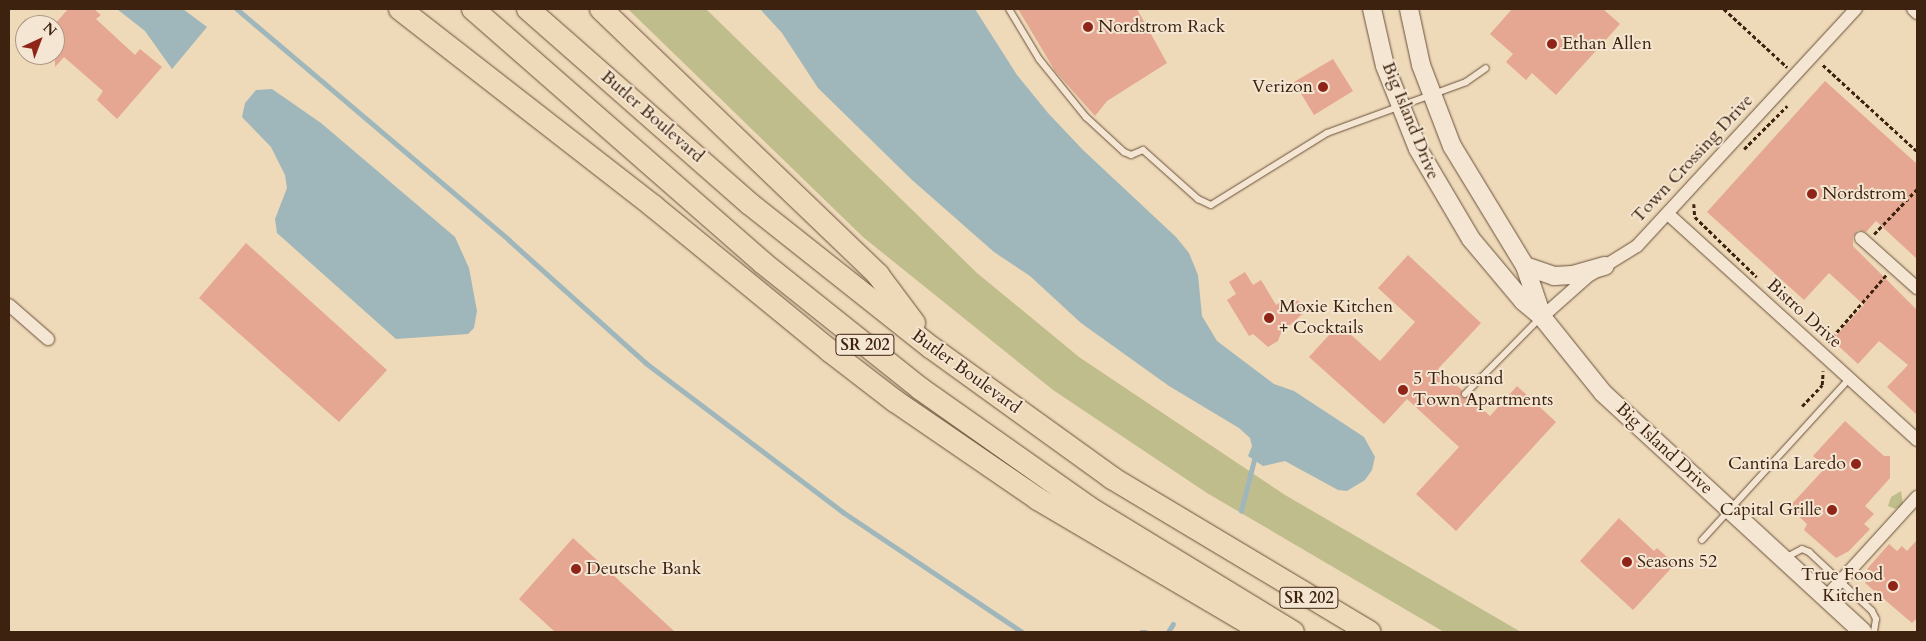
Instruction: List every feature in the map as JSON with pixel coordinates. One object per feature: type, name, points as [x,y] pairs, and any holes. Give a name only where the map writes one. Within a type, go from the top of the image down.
[{"type":"highway","points":[[400,9],[653,206],[830,351],[902,406],[1038,499],[1264,632]]},
{"type":"highway","name":"Butler Boulevard","points":[[473,9],[764,264],[921,389],[1088,507],[1293,632]]},
{"type":"highway","name":"Butler Boulevard","points":[[528,9],[750,204],[932,348],[1112,478],[1369,632]]},
{"type":"highway","points":[[601,9],[878,275],[932,348]]},
{"type":"street","name":"Big Island Drive","points":[[1372,9],[1385,66],[1401,106],[1438,188],[1471,239],[1523,301],[1542,317],[1603,393],[1862,632]]},
{"type":"street","name":"Big Island Drive","points":[[1408,9],[1430,95],[1462,163],[1526,266],[1542,317]]},
{"type":"street","name":"Town Crossing Drive","points":[[1542,317],[1605,266],[1637,246],[1856,9]]},
{"type":"street","points":[[1912,9],[1917,13]]},
{"type":"street","name":"Bistro Drive","points":[[1668,214],[1917,440]]},
{"type":"street","points":[[1864,240],[1917,288]]},
{"type":"street","points":[[1526,266],[1554,276],[1573,275],[1605,266]]},
{"type":"street","points":[[9,305],[48,339]]},
{"type":"street","points":[[1825,598],[1917,497]]},
{"type":"lane","points":[[1009,9],[1039,59],[1086,117],[1124,152],[1130,154],[1143,150],[1198,199],[1211,205],[1327,133],[1466,82],[1486,68]]},
{"type":"lane","points":[[1465,394],[1542,317]]},
{"type":"lane","points":[[1702,540],[1850,378]]},
{"type":"lane","points":[[1783,559],[1802,549],[1840,580],[1872,611],[1876,619],[1874,632]]},
{"type":"path","points":[[1724,9],[1788,68]]},
{"type":"path","points":[[1817,71],[1829,60]]},
{"type":"path","points":[[1823,65],[1917,151]]},
{"type":"path","points":[[1741,149],[1747,149],[1788,104]]},
{"type":"path","points":[[1864,240],[1917,189]]},
{"type":"path","points":[[1694,201],[1695,217],[1756,273],[1761,284]]},
{"type":"path","points":[[1687,212],[1695,212]]},
{"type":"path","points":[[1834,347],[1827,341],[1894,267]]},
{"type":"path","points":[[1802,406],[1822,385],[1823,369]]},
{"type":"shaded area","points":[[628,9],[706,9],[977,273],[1079,357],[1285,495],[1521,632],[1444,632],[1207,493],[1053,390],[863,237]]},
{"type":"shaded area","points":[[1901,491],[1903,505],[1895,509],[1888,506],[1891,497]]},
{"type":"water","points":[[117,9],[183,9],[207,27],[172,69],[145,31]]},
{"type":"water","points":[[760,9],[975,9],[1017,75],[1048,113],[1083,150],[1176,237],[1189,253],[1198,275],[1202,316],[1217,341],[1274,384],[1294,391],[1364,437],[1375,457],[1372,470],[1365,480],[1347,491],[1338,490],[1285,461],[1263,466],[1248,456],[1252,446],[1250,438],[1239,428],[1169,386],[1081,323],[1030,276],[994,252],[911,179],[818,88],[782,33]]},
{"type":"water","points":[[272,89],[321,123],[455,237],[469,268],[477,311],[474,328],[468,334],[396,339],[277,233],[275,219],[287,188],[285,175],[271,147],[242,117],[245,103],[256,90]]},
{"type":"building","points":[[68,9],[94,9],[101,15],[96,19],[135,55],[140,49],[162,67],[117,119],[97,100],[103,91],[65,58],[65,15],[63,15]]},
{"type":"building","points":[[1018,9],[1137,9],[1167,63],[1107,101],[1095,116],[1055,71]]},
{"type":"building","name":"Ethan Allen","points":[[1512,9],[1603,9],[1620,24],[1556,95],[1532,73],[1526,80],[1506,62],[1513,54],[1490,34]]},
{"type":"building","name":"Verizon","points":[[1333,59],[1353,91],[1314,115],[1294,82]]},
{"type":"building","name":"Nordstrom","points":[[1825,81],[1917,164],[1917,259],[1876,221],[1866,232],[1858,230],[1853,237],[1853,246],[1917,310],[1917,415],[1887,387],[1908,365],[1879,341],[1858,364],[1832,340],[1864,305],[1829,273],[1804,300],[1707,212]]},
{"type":"building","points":[[246,243],[387,370],[339,422],[199,298]]},
{"type":"building","name":"5 Thousand Town Apartments","points":[[1408,255],[1481,323],[1438,369],[1462,390],[1461,397],[1469,397],[1490,416],[1517,386],[1556,422],[1456,531],[1416,494],[1459,447],[1407,399],[1384,424],[1309,357],[1339,324],[1380,361],[1415,322],[1378,288]]},
{"type":"building","name":"Moxie Kitchen + Cocktails","points":[[1245,272],[1253,285],[1261,280],[1276,305],[1282,301],[1286,307],[1297,300],[1308,309],[1281,333],[1278,341],[1268,347],[1253,334],[1249,336],[1227,300],[1236,294],[1229,282]]},
{"type":"building","points":[[1845,421],[1884,456],[1890,456],[1890,478],[1865,506],[1874,514],[1864,524],[1870,529],[1849,551],[1836,558],[1804,530],[1807,524],[1789,507],[1826,467],[1813,456]]},
{"type":"building","name":"Seasons 52","points":[[1619,518],[1654,551],[1657,548],[1675,564],[1633,610],[1580,561]]},
{"type":"building","name":"Deutsche Bank","points":[[573,538],[675,632],[555,632],[519,599]]},
{"type":"building","name":"True Food Kitchen","points":[[1917,540],[1917,618],[1912,623],[1865,583],[1873,574],[1867,569],[1889,544],[1897,551],[1902,546],[1907,551]]},
{"type":"waterway","points":[[237,9],[509,240],[646,363],[843,512],[1022,632]]},
{"type":"waterway","points":[[1241,511],[1254,460]]},
{"type":"waterway","points":[[1168,632],[1173,624]]},
{"type":"waterway","points":[[1141,632],[1146,632]]},
{"type":"place","name":"Nordstrom Rack","points":[[1088,27]]},
{"type":"place","name":"Ethan Allen","points":[[1552,44]]},
{"type":"place","name":"Verizon","points":[[1323,87]]},
{"type":"place","name":"Nordstrom","points":[[1812,194]]},
{"type":"place","name":"Moxie Kitchen + Cocktails","points":[[1269,318]]},
{"type":"place","name":"5 Thousand Town Apartments","points":[[1403,390]]},
{"type":"place","name":"Cantina Laredo","points":[[1856,464]]},
{"type":"place","name":"Capital Grille","points":[[1832,510]]},
{"type":"place","name":"Seasons 52","points":[[1627,562]]},
{"type":"place","name":"Deutsche Bank","points":[[576,569]]},
{"type":"place","name":"True Food Kitchen","points":[[1893,586]]}]
